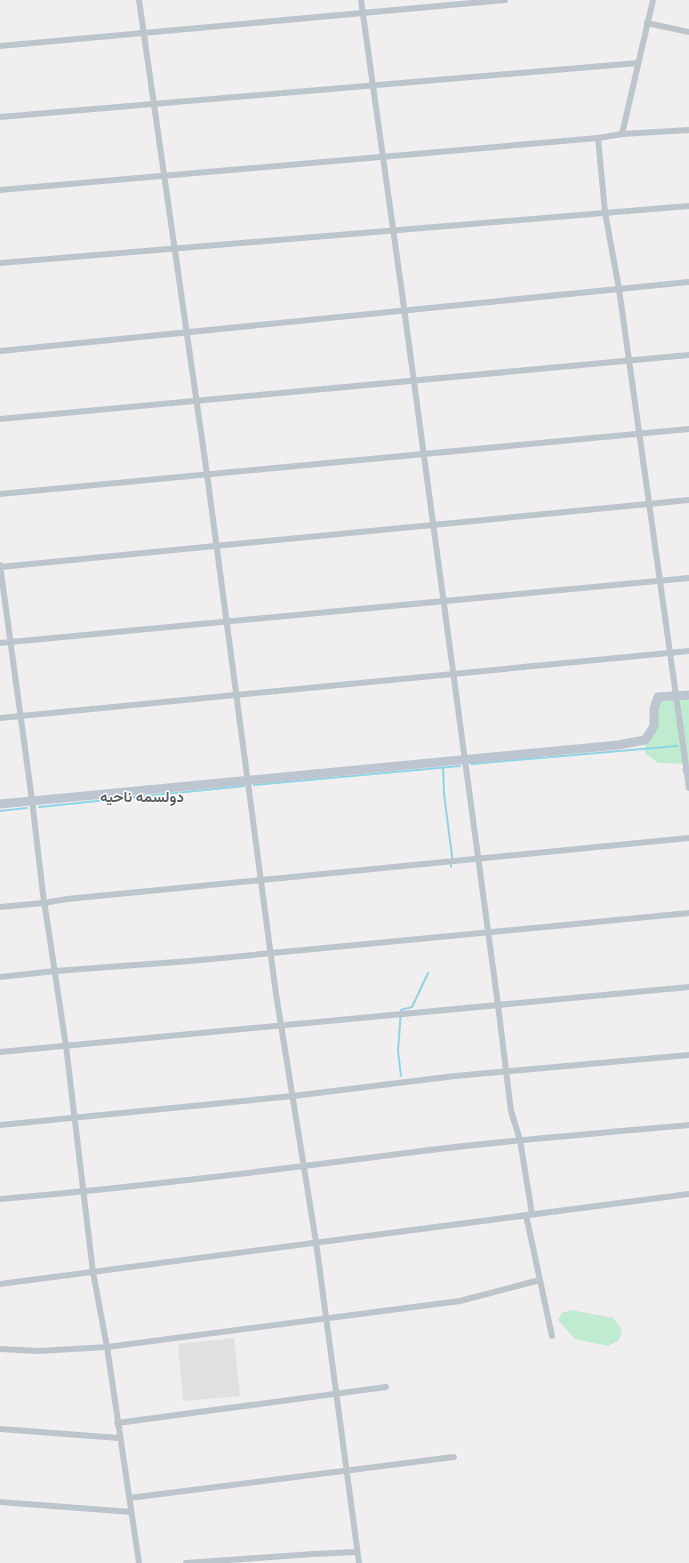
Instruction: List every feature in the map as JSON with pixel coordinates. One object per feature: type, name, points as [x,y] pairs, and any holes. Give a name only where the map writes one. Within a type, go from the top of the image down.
[{"type":"street","points":[[140,0],[282,1026],[316,1242],[359,1563]]},
{"type":"street","points":[[361,0],[424,454],[511,1111],[520,1140],[529,1214],[540,1280],[552,1336]]},
{"type":"street","points":[[0,46],[505,0]]},
{"type":"street","points":[[622,134],[653,0]]},
{"type":"street","points":[[647,23],[689,32]]},
{"type":"street","points":[[0,117],[373,84],[638,63]]},
{"type":"street","points":[[0,190],[164,177],[598,138],[622,134],[689,130]]},
{"type":"street","points":[[598,138],[605,212],[619,289],[675,695],[688,770],[689,788]]},
{"type":"street","points":[[0,263],[689,206]]},
{"type":"street","points":[[0,351],[689,282]]},
{"type":"street","points":[[0,419],[689,355]]},
{"type":"street","points":[[0,494],[689,429]]},
{"type":"street","points":[[139,1563],[119,1438],[107,1347],[93,1272],[66,1046],[44,903],[32,800],[0,566],[689,500]]},
{"type":"street","points":[[0,643],[689,578]]},
{"type":"street","points":[[0,718],[689,651]]},
{"type":"street","points":[[0,804],[618,745],[645,740],[654,726],[654,709],[658,697],[689,695]]},
{"type":"street","points":[[0,907],[44,903],[67,899],[689,838]]},
{"type":"street","points":[[0,977],[55,971],[190,962],[689,913]]},
{"type":"street","points":[[0,1052],[689,986]]},
{"type":"street","points":[[0,1125],[75,1119],[293,1096],[455,1076],[689,1054]]},
{"type":"street","points":[[0,1199],[84,1192],[520,1140],[689,1125]]},
{"type":"street","points":[[0,1284],[689,1194]]},
{"type":"street","points":[[0,1349],[38,1351],[107,1347],[460,1300],[540,1280]]},
{"type":"street","points":[[118,1423],[386,1387]]},
{"type":"street","points":[[0,1429],[119,1438]]},
{"type":"street","points":[[129,1498],[454,1457]]},
{"type":"street","points":[[0,1502],[131,1512]]},
{"type":"street","points":[[186,1563],[357,1552]]},
{"type":"shaded area","points":[[234,1338],[240,1396],[183,1401],[178,1344]]},
{"type":"green space","points":[[689,699],[689,764],[658,763],[645,753],[645,746],[656,726],[657,708],[661,700]]},
{"type":"green space","points":[[571,1310],[613,1318],[622,1330],[619,1340],[608,1346],[575,1339],[558,1320],[562,1313]]},
{"type":"waterway","points":[[471,764],[677,746]]},
{"type":"waterway","points":[[254,785],[460,766]]},
{"type":"waterway","points":[[443,767],[444,794],[452,856],[451,867]]},
{"type":"waterway","points":[[39,807],[244,786]]},
{"type":"waterway","points":[[0,811],[27,808]]},
{"type":"waterway","points":[[401,1076],[398,1051],[401,1010],[412,1007],[428,973]]},
{"type":"district","name":"دولسمه ناحیه","points":[[142,797]]}]
